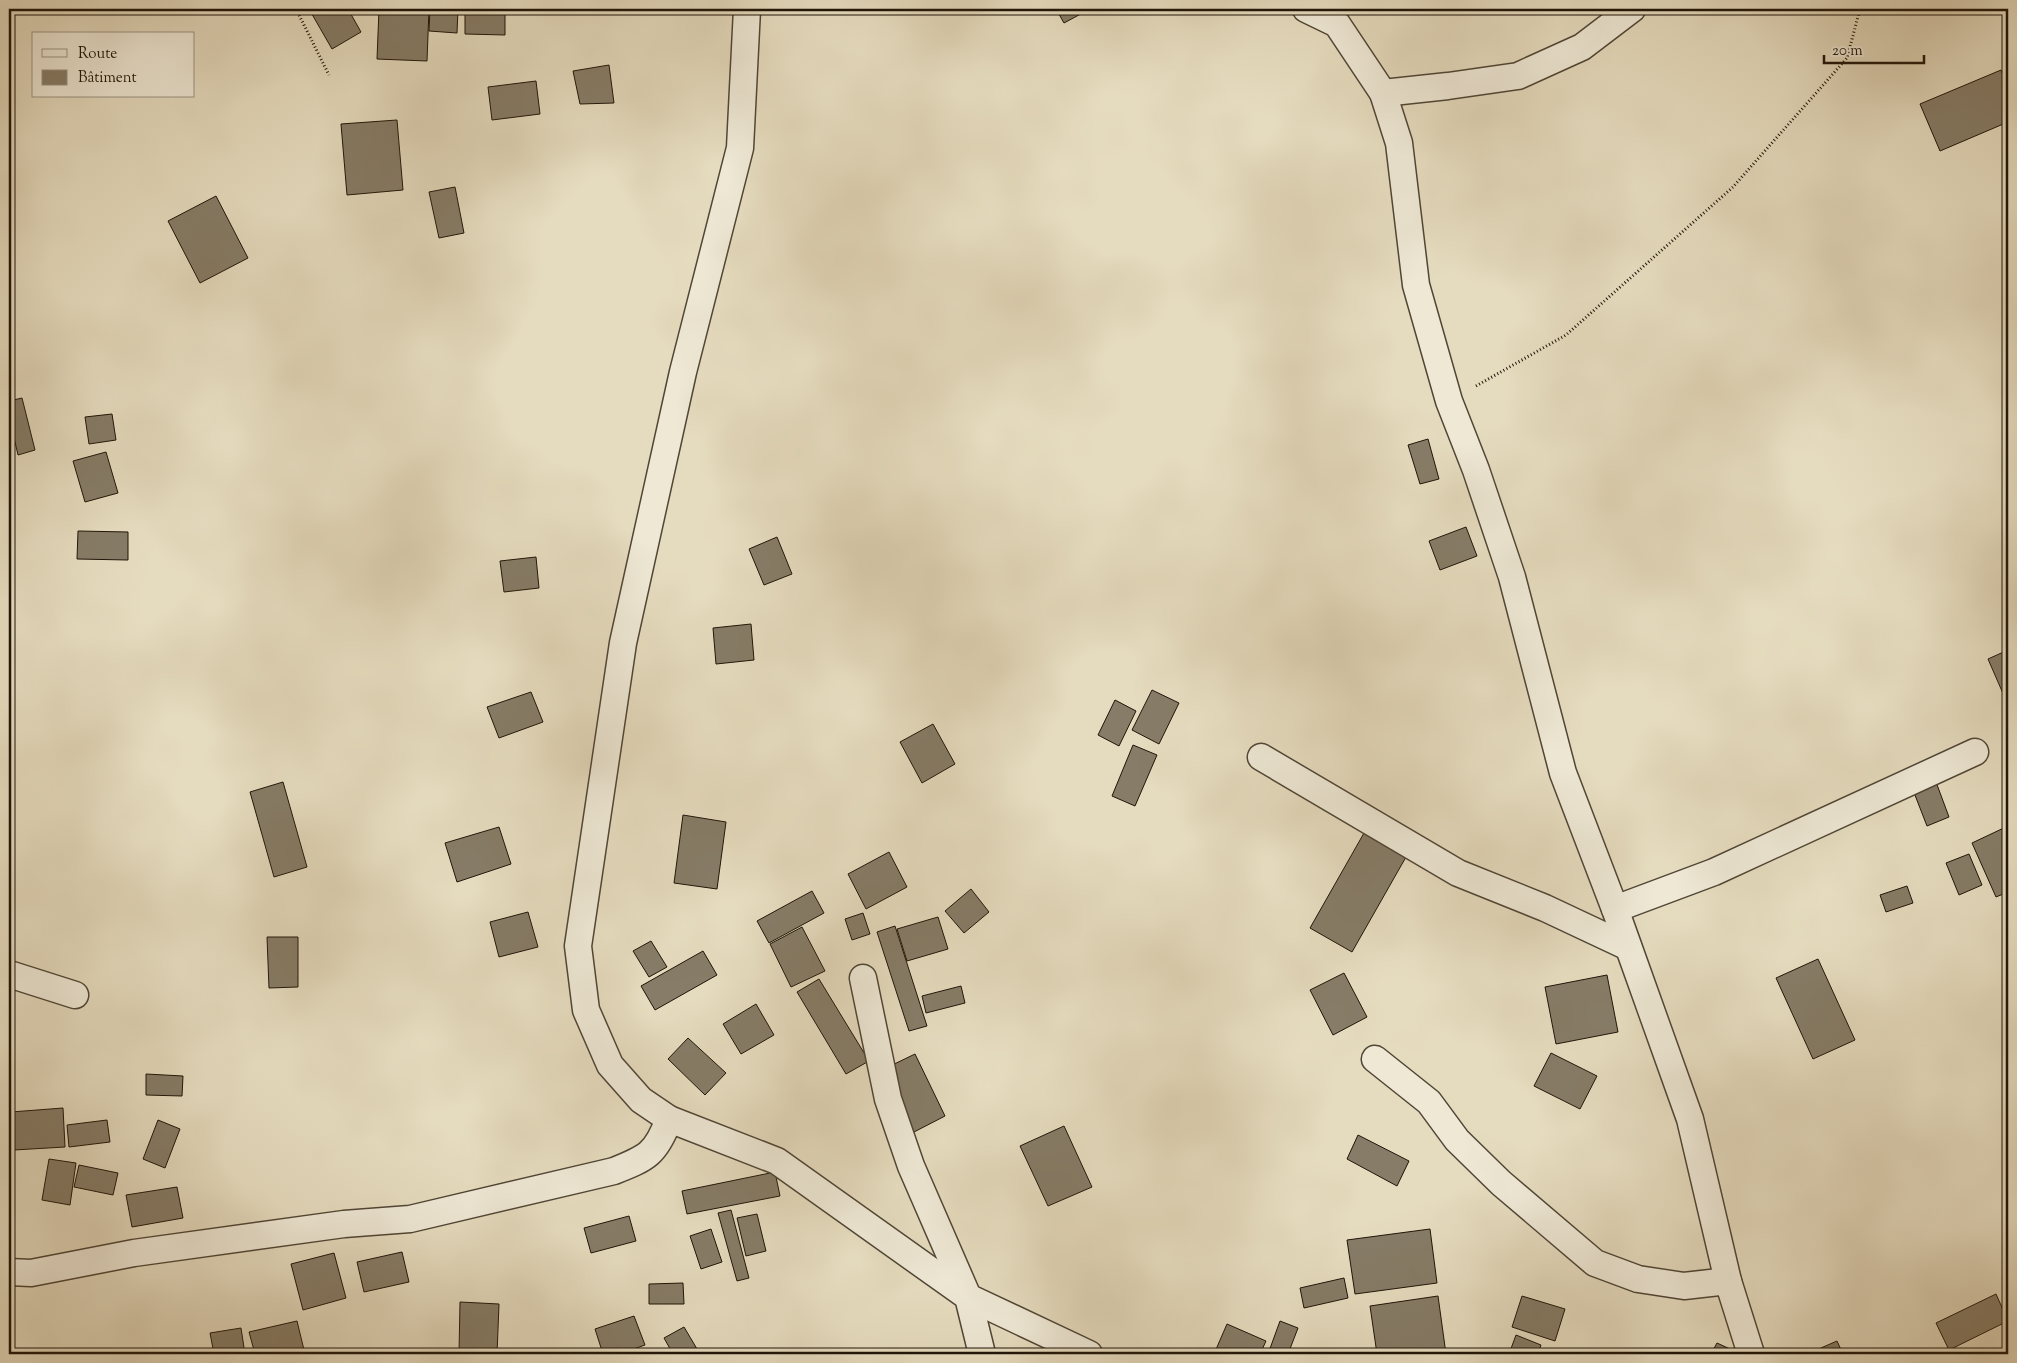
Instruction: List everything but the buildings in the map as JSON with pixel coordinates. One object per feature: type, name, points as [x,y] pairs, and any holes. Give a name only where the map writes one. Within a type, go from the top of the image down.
[{"type":"street","points":[[747,9],[740,148],[683,372],[623,643],[578,946],[586,1010],[610,1065],[642,1100],[669,1119],[777,1161],[968,1298],[1089,1354]]},
{"type":"street","points":[[1306,9],[1337,24],[1383,93],[1399,143],[1416,286],[1449,401],[1476,470],[1512,577],[1563,773],[1615,908],[1690,1119],[1728,1282],[1751,1354]]},
{"type":"street","points":[[1383,93],[1518,76],[1582,47],[1632,9]]},
{"type":"street","points":[[1615,908],[1714,872],[1975,752]]},
{"type":"street","points":[[1261,757],[1458,873],[1545,908],[1628,947]]},
{"type":"street","points":[[9,974],[75,995]]},
{"type":"street","points":[[863,978],[888,1099],[911,1166],[968,1298],[982,1354]]},
{"type":"street","points":[[1375,1059],[1429,1102],[1458,1140],[1501,1183],[1595,1263],[1638,1279],[1684,1286],[1728,1282]]},
{"type":"street","points":[[9,1272],[31,1273],[134,1253],[344,1224],[410,1219],[546,1188],[614,1171],[643,1160],[661,1142],[669,1119]]},
{"type":"path","points":[[296,9],[329,74]]},
{"type":"path","points":[[1449,401],[1566,335],[1733,187],[1847,58],[1860,9]]}]
